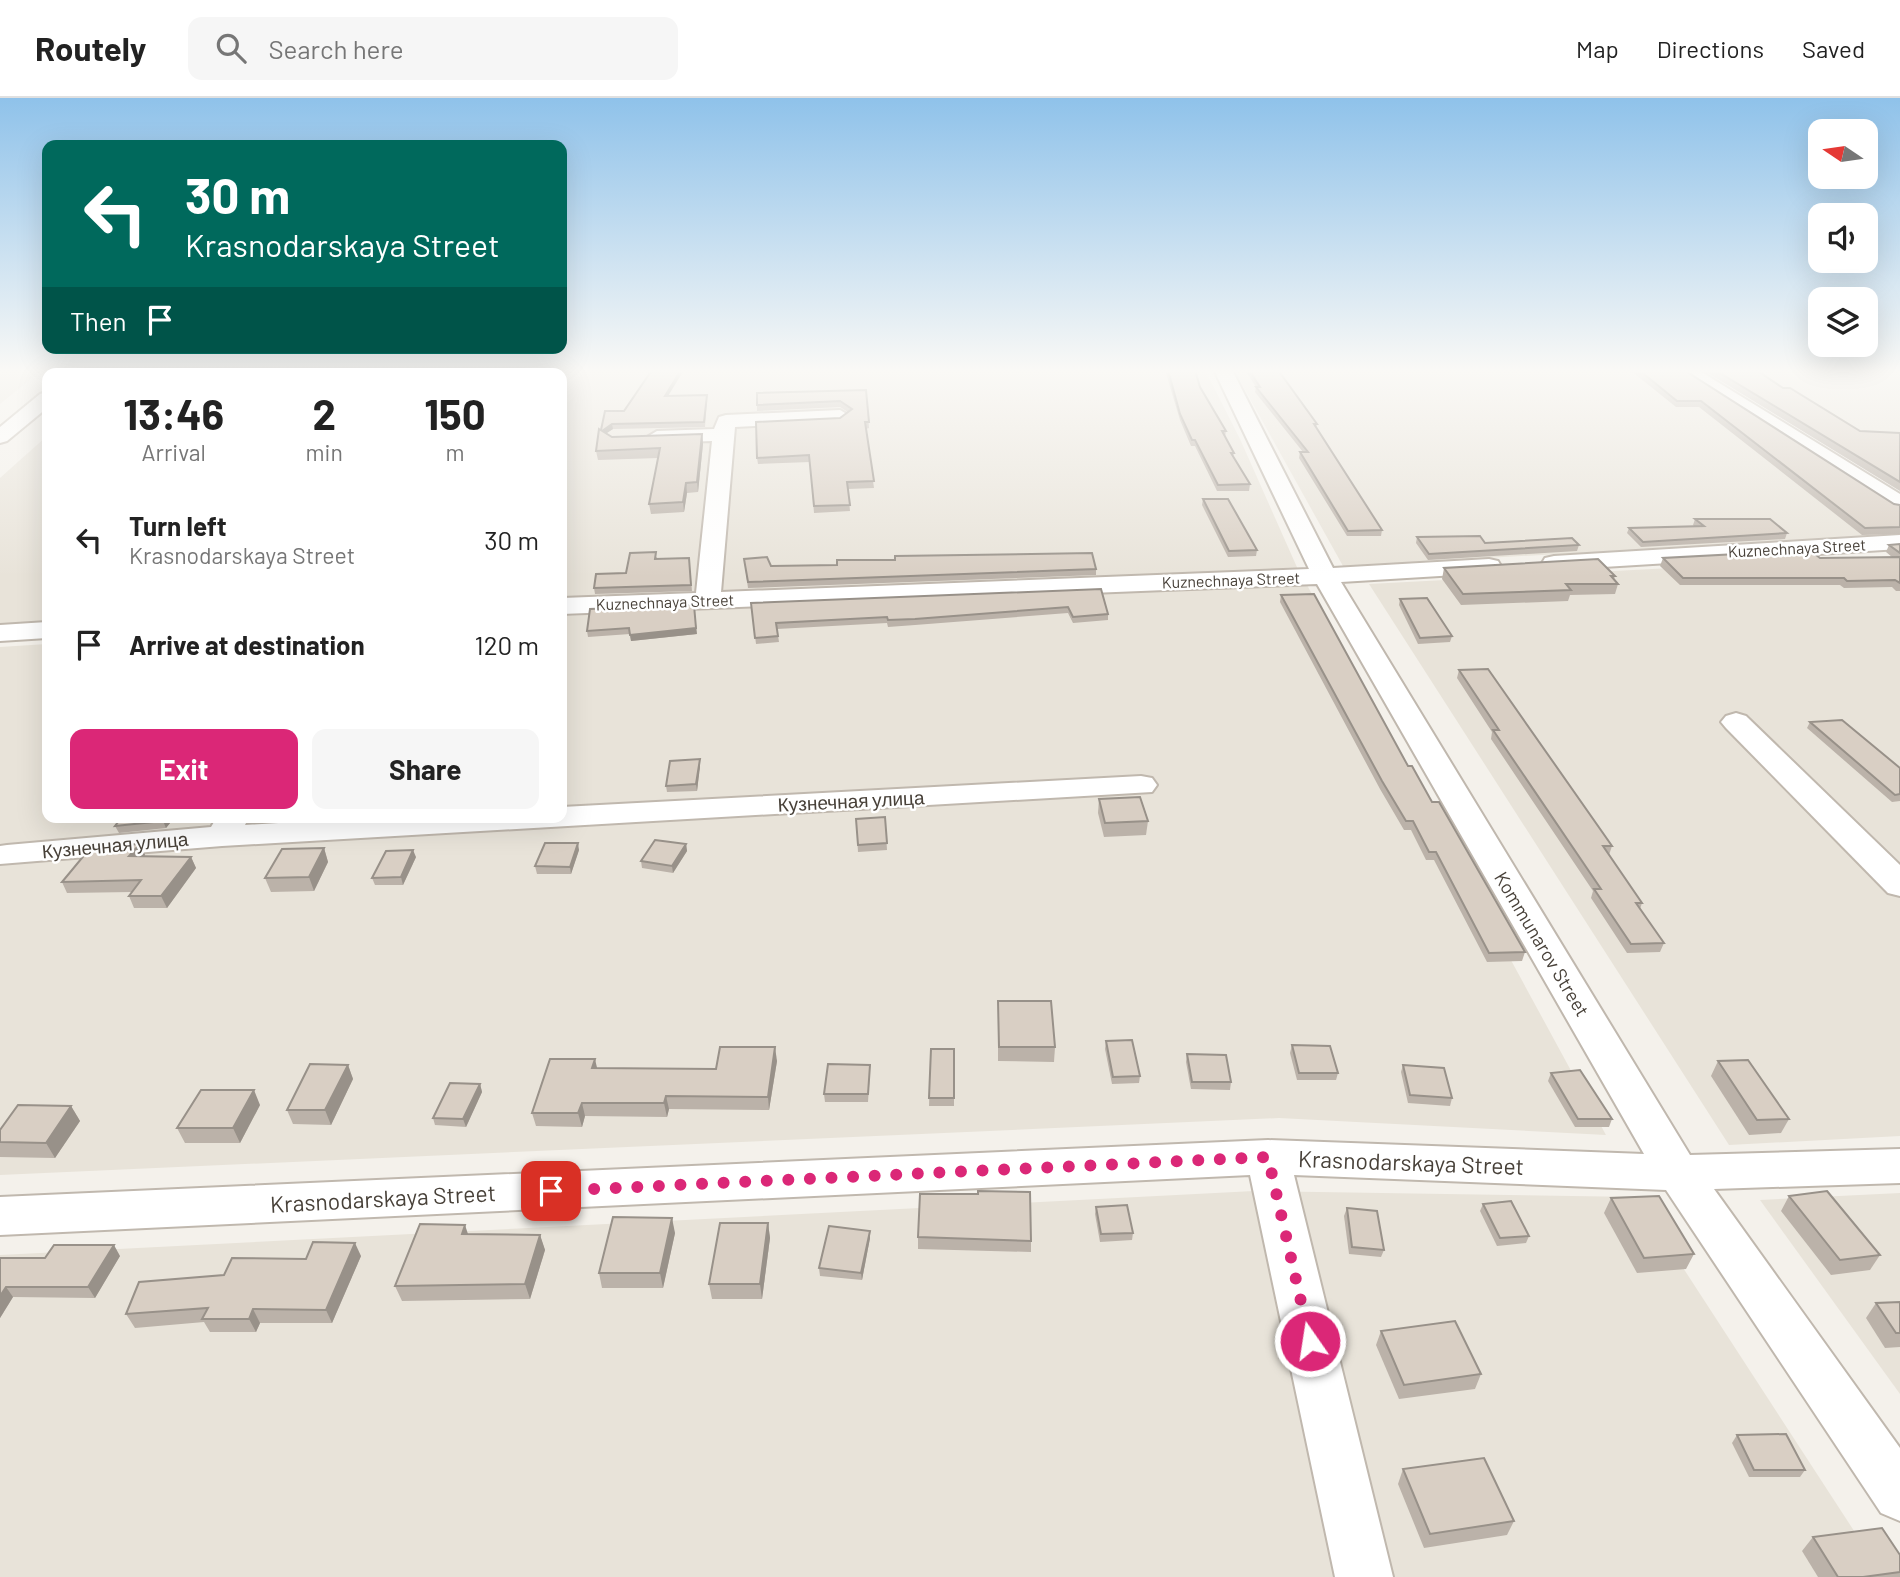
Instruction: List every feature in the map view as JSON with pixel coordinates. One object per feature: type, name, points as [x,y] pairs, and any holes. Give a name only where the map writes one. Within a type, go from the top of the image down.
[{"type":"street","points":[[708,600],[723,439]]},
{"type":"street","name":"Kommunarov Street","points":[[1257,439],[1325,576],[1678,1173],[1900,1494]]},
{"type":"street","points":[[1796,439],[1900,504]]},
{"type":"street","name":"Kuznechnaya Street","points":[[567,606],[1325,576],[1900,542]]},
{"type":"street","points":[[0,633],[42,630]]},
{"type":"street","points":[[1735,722],[1900,885]]},
{"type":"street","name":"Кузнечная улица","points":[[567,817],[1141,785]]},
{"type":"street","name":"Кузнечная улица","points":[[7,855],[228,826],[336,823]]},
{"type":"street","points":[[1268,1157],[1364,1577]]},
{"type":"street","name":"Krasnodarskaya Street","points":[[0,1216],[1268,1157],[1678,1173],[1900,1166]]},
{"type":"shaded area","points":[[567,439],[1240,439],[1300,574],[567,598]]},
{"type":"shaded area","points":[[1272,439],[1772,439],[1900,521],[1900,535],[1343,566]]},
{"type":"shaded area","points":[[1818,439],[1900,439],[1900,490]]},
{"type":"shaded area","points":[[42,440],[42,621],[0,624],[0,478]]},
{"type":"shaded area","points":[[1900,556],[1900,1136],[1729,1145],[1369,584]]},
{"type":"shaded area","points":[[1307,585],[1606,1135],[1279,1118],[0,1175],[0,647],[42,644],[42,823],[567,823],[567,616]]},
{"type":"shaded area","points":[[1254,1191],[1637,1197],[1884,1577],[0,1577],[0,1255]]},
{"type":"shaded area","points":[[1900,1193],[1900,1394],[1760,1200]]},
{"type":"building","points":[[598,439],[701,439],[697,482],[686,483],[683,502],[649,504],[660,448],[596,451]]},
{"type":"building","points":[[756,439],[868,439],[874,481],[847,482],[850,505],[814,506],[809,455],[757,458]]},
{"type":"building","points":[[1226,439],[1234,453],[1231,453],[1250,484],[1218,485],[1195,440],[1192,440]]},
{"type":"building","points":[[1298,439],[1324,439],[1382,530],[1348,531],[1300,452],[1308,452]]},
{"type":"building","points":[[1750,439],[1792,439],[1894,504],[1900,505],[1900,527],[1865,528]]},
{"type":"building","points":[[1829,439],[1900,439],[1900,482]]},
{"type":"building","points":[[1203,499],[1228,499],[1257,550],[1229,551]]},
{"type":"building","points":[[1695,519],[1770,519],[1787,533],[1643,542],[1629,528],[1704,526]]},
{"type":"building","points":[[1480,536],[1485,543],[1572,538],[1579,545],[1429,554],[1417,537]]},
{"type":"building","points":[[1900,544],[1900,553],[1889,545]]},
{"type":"building","points":[[1810,550],[1820,558],[1900,557],[1900,583],[1895,580],[1847,581],[1844,578],[1683,578],[1663,558]]},
{"type":"building","points":[[656,552],[655,559],[689,558],[691,585],[594,588],[596,574],[626,573],[630,553]]},
{"type":"building","points":[[1092,553],[1096,569],[748,582],[744,559],[767,557],[771,566],[837,565],[837,560],[895,560],[895,556]]},
{"type":"building","points":[[1598,559],[1615,576],[1611,576],[1618,584],[1566,584],[1571,590],[1463,594],[1444,568]]},
{"type":"building","points":[[1101,589],[1108,614],[1073,617],[1068,607],[915,619],[888,620],[887,617],[776,623],[778,636],[755,638],[751,603]]},
{"type":"building","points":[[1314,594],[1408,766],[1412,766],[1432,802],[1439,802],[1525,952],[1489,953],[1436,852],[1429,852],[1413,821],[1406,821],[1382,781],[1281,595]]},
{"type":"building","points":[[1427,598],[1452,636],[1420,638],[1400,599]]},
{"type":"building","points":[[694,605],[696,628],[630,635],[629,628],[587,631],[590,609]]},
{"type":"building","points":[[1488,669],[1612,846],[1603,846],[1642,903],[1636,903],[1664,943],[1631,944],[1594,889],[1601,889],[1493,730],[1499,730],[1459,670]]},
{"type":"building","points":[[1842,720],[1900,768],[1900,794],[1895,795],[1810,722]]},
{"type":"building","points":[[700,759],[696,784],[666,786],[670,761]]},
{"type":"building","points":[[1140,797],[1148,821],[1105,823],[1099,799]]},
{"type":"building","points":[[885,817],[887,843],[858,845],[856,819]]},
{"type":"building","points":[[117,823],[144,823],[115,826]]},
{"type":"building","points":[[655,840],[686,844],[672,866],[641,861]]},
{"type":"building","points":[[545,843],[578,843],[570,867],[535,866]]},
{"type":"building","points":[[140,844],[129,856],[191,857],[161,896],[129,896],[141,880],[62,882],[91,847]]},
{"type":"building","points":[[324,848],[309,877],[265,878],[282,849]]},
{"type":"building","points":[[413,850],[401,877],[372,878],[386,851]]},
{"type":"building","points":[[998,1001],[1051,1001],[1055,1047],[999,1047]]},
{"type":"building","points":[[1132,1040],[1140,1076],[1113,1077],[1106,1041]]},
{"type":"building","points":[[1292,1045],[1330,1046],[1338,1073],[1299,1073]]},
{"type":"building","points":[[720,1047],[775,1047],[768,1097],[666,1096],[664,1103],[582,1103],[578,1113],[532,1113],[550,1059],[595,1059],[592,1068],[716,1069]]},
{"type":"building","points":[[931,1049],[954,1049],[954,1098],[929,1098]]},
{"type":"building","points":[[1187,1054],[1226,1055],[1231,1082],[1192,1082]]},
{"type":"building","points":[[1748,1060],[1789,1119],[1757,1120],[1718,1061]]},
{"type":"building","points":[[310,1064],[348,1065],[325,1110],[287,1110]]},
{"type":"building","points":[[828,1064],[870,1065],[868,1094],[824,1094]]},
{"type":"building","points":[[1403,1065],[1444,1068],[1452,1098],[1410,1095]]},
{"type":"building","points":[[1580,1070],[1612,1119],[1578,1119],[1551,1073]]},
{"type":"building","points":[[450,1083],[480,1084],[463,1119],[433,1118]]},
{"type":"building","points":[[201,1090],[254,1090],[233,1128],[177,1128]]},
{"type":"building","points":[[18,1105],[71,1106],[46,1143],[0,1142],[0,1130]]},
{"type":"building","points":[[978,1191],[1030,1192],[1031,1241],[918,1237],[920,1194],[978,1194]]},
{"type":"building","points":[[1827,1191],[1880,1255],[1840,1260],[1789,1196]]},
{"type":"building","points":[[1659,1196],[1694,1254],[1644,1258],[1611,1198]]},
{"type":"building","points":[[1511,1201],[1529,1236],[1500,1238],[1483,1204]]},
{"type":"building","points":[[1127,1205],[1133,1233],[1101,1234],[1096,1207]]},
{"type":"building","points":[[1347,1208],[1377,1211],[1384,1250],[1352,1247]]},
{"type":"building","points":[[613,1217],[672,1218],[660,1273],[599,1273]]},
{"type":"building","points":[[720,1223],[768,1223],[760,1284],[709,1284]]},
{"type":"building","points":[[420,1224],[465,1225],[462,1234],[540,1235],[525,1284],[395,1286]]},
{"type":"building","points":[[829,1226],[870,1231],[861,1273],[819,1268]]},
{"type":"building","points":[[313,1242],[355,1243],[326,1310],[253,1309],[249,1319],[202,1319],[208,1308],[126,1314],[139,1282],[224,1275],[232,1258],[306,1259]]},
{"type":"building","points":[[54,1245],[114,1245],[88,1287],[6,1287],[0,1296],[0,1258],[45,1258]]},
{"type":"building","points":[[1900,1302],[1900,1333],[1896,1333],[1876,1303]]},
{"type":"building","points":[[1455,1321],[1481,1374],[1404,1385],[1381,1331]]},
{"type":"building","points":[[1786,1434],[1805,1470],[1754,1470],[1737,1435]]},
{"type":"building","points":[[1484,1458],[1514,1521],[1430,1534],[1403,1469]]},
{"type":"building","points":[[1882,1528],[1900,1555],[1900,1572],[1838,1577],[1813,1537]]},
{"type":"route","points":[[551,1191],[1268,1157],[1310,1341]]}]
